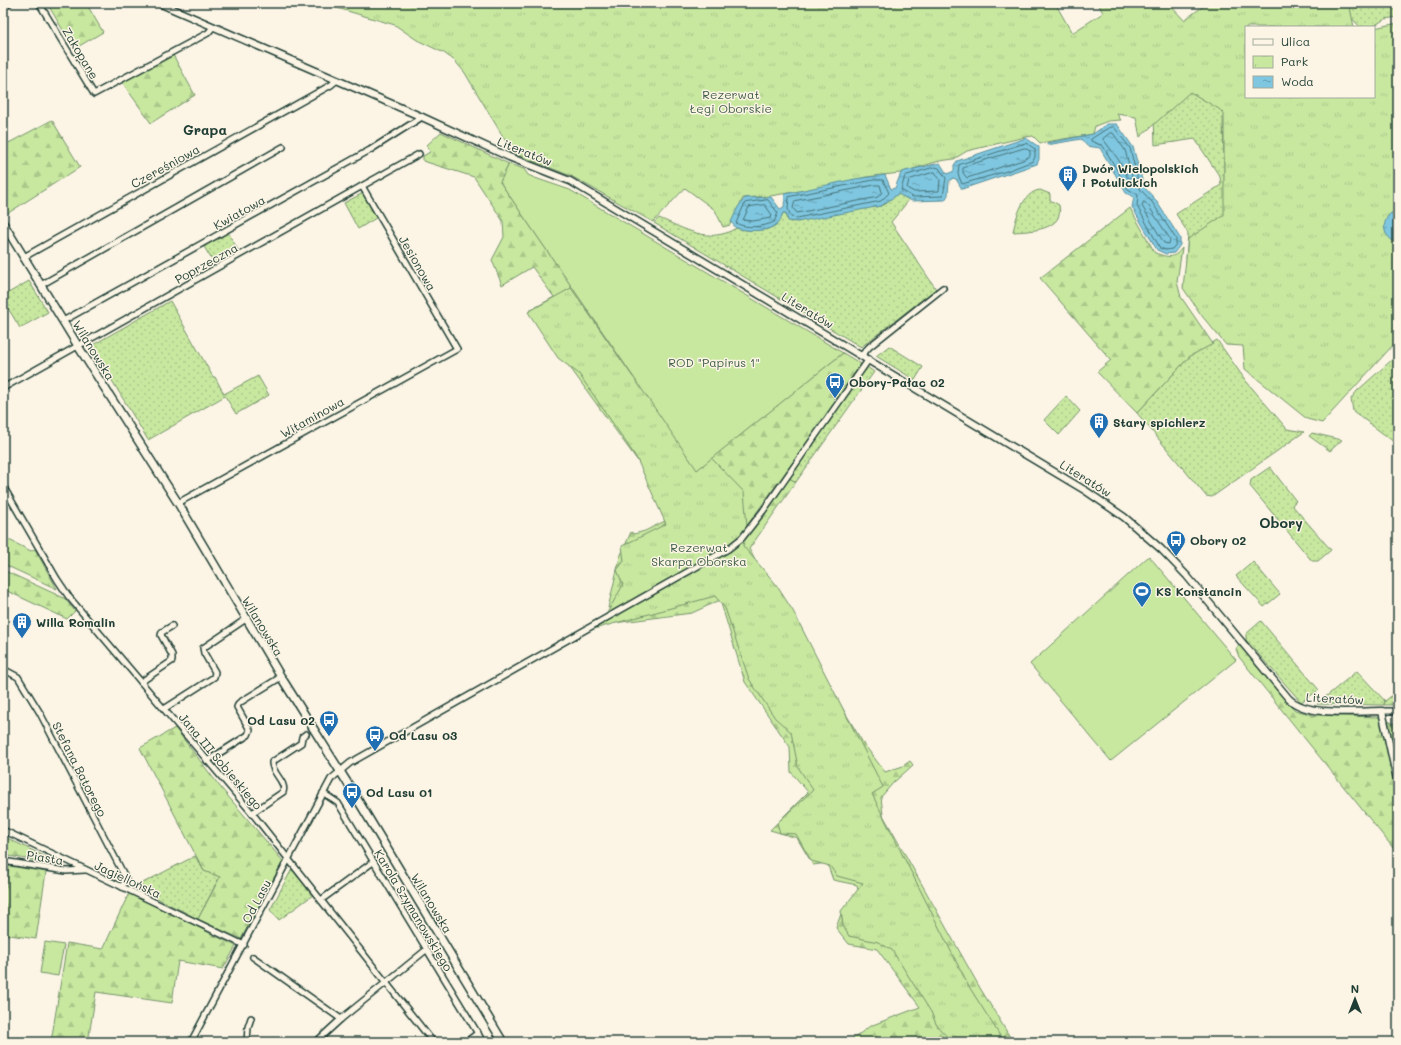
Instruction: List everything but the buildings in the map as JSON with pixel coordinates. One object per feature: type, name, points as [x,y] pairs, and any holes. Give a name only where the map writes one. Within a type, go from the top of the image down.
[{"type":"main road","name":"Wilanowska","points":[[3,223],[78,346],[178,503],[246,619],[503,1042]]},
{"type":"street","points":[[3,6],[8,3]]},
{"type":"street","name":"Zakopane","points":[[39,3],[94,94],[208,33],[212,27]]},
{"type":"street","name":"Literatów","points":[[159,3],[422,117],[502,154],[584,188],[1086,491],[1124,517],[1158,546],[1187,576],[1289,699],[1297,706],[1310,710],[1382,711]]},
{"type":"street","name":"Czereśniowa","points":[[24,257],[331,85],[337,80]]},
{"type":"street","name":"Kwiatowa","points":[[63,321],[370,150],[422,117]]},
{"type":"street","points":[[41,285],[283,147]]},
{"type":"street","name":"Poprzeczna","points":[[3,388],[419,154]]},
{"type":"street","name":"Jesionowa","points":[[362,186],[457,349]]},
{"type":"street","points":[[862,355],[869,347],[943,288]]},
{"type":"street","name":"Witaminowa","points":[[178,503],[457,349]]},
{"type":"street","points":[[339,771],[728,549],[742,538],[763,511],[869,359]]},
{"type":"street","name":"Jana III Sobieskiego","points":[[3,486],[57,579],[70,597],[252,813],[433,1042]]},
{"type":"street","points":[[164,709],[214,677],[215,672],[202,648],[246,619]]},
{"type":"street","points":[[141,682],[172,661],[172,655],[161,635],[162,632],[172,626]]},
{"type":"street","name":"Stefana Batorego","points":[[3,669],[18,677],[40,713],[126,879],[122,887]]},
{"type":"street","points":[[207,761],[248,734],[250,730],[237,707],[239,703],[281,677]]},
{"type":"street","points":[[1398,711],[1382,711],[1398,784]]},
{"type":"street","points":[[252,813],[283,792],[284,787],[272,766],[272,762],[301,743],[302,737],[306,734]]},
{"type":"street","name":"Od Lasu","points":[[191,1042],[244,945],[323,793],[331,779],[339,771]]},
{"type":"street","name":"Karola Szymanowskiego","points":[[323,793],[338,803],[483,1042]]},
{"type":"street","name":"Jagiellońska","points":[[3,830],[244,945]]},
{"type":"street","name":"Piasta","points":[[3,861],[66,871],[85,870]]},
{"type":"street","points":[[321,900],[374,862]]},
{"type":"street","points":[[316,1042],[341,1019],[426,950]]},
{"type":"street","points":[[253,957],[341,1019]]},
{"type":"street","points":[[247,1042],[248,1027],[251,1018]]},
{"type":"street","points":[[466,1042],[478,1034]]},
{"type":"green space","points":[[47,3],[86,3],[103,32],[74,49]]},
{"type":"green space","name":"Rezerwat Łęgi Oborskie","points":[[320,3],[1055,3],[1072,33],[1103,13],[1098,3],[1168,3],[1184,20],[1208,3],[1349,3],[1354,26],[1245,26],[1245,98],[1375,98],[1375,28],[1398,23],[1398,349],[1394,344],[1322,423],[1307,419],[1245,369],[1243,346],[1226,345],[1202,316],[1183,288],[1188,239],[1224,215],[1224,114],[1219,109],[1190,92],[1140,137],[1136,117],[1117,114],[1121,120],[1108,121],[1095,126],[1093,134],[1040,143],[1033,136],[1025,137],[967,151],[954,159],[939,161],[900,173],[866,177],[824,187],[770,196],[743,198],[730,225],[723,227],[715,210],[685,188],[653,222],[571,176],[510,152],[511,150],[465,73],[455,61],[444,53],[417,40],[395,25]]},
{"type":"green space","points":[[1346,3],[1398,3],[1398,17],[1385,19],[1374,26],[1359,26],[1347,13]]},
{"type":"green space","points":[[173,55],[195,95],[151,123],[122,82]]},
{"type":"green space","points":[[1188,90],[1220,107],[1223,114],[1225,215],[1186,259],[1188,233],[1176,214],[1221,185],[1220,177],[1195,139],[1155,145],[1154,117]]},
{"type":"green space","points":[[52,120],[80,167],[5,215],[3,212],[3,146]]},
{"type":"green space","points":[[441,132],[509,164],[500,182],[697,469],[843,353],[861,364],[837,398],[835,397],[833,399],[835,401],[834,405],[749,523],[734,541],[617,606],[608,608],[620,557],[631,532],[634,534],[645,531],[677,515],[529,311],[554,297],[532,267],[502,285],[492,260],[504,237],[503,221],[474,177],[423,161],[423,156],[430,152],[427,145]]},
{"type":"green space","name":"ROD \"Papirus 1\"","points":[[509,164],[524,169],[528,175],[535,178],[570,190],[843,353],[697,470],[500,182]]},
{"type":"green space","points":[[1040,190],[1050,194],[1050,200],[1059,205],[1057,220],[1044,228],[1013,232],[1021,206],[1029,195]]},
{"type":"green space","points":[[363,193],[376,218],[358,229],[344,203]]},
{"type":"green space","points":[[898,193],[909,200],[891,222],[936,289],[861,347],[654,223],[659,218],[687,230],[707,235],[726,233],[736,228],[746,230],[763,230],[777,224],[783,213],[786,213],[787,219],[791,222],[884,205]]},
{"type":"green space","points":[[1130,208],[1155,253],[1163,256],[1173,256],[1182,248],[1177,282],[1181,297],[1213,344],[1190,356],[1137,413],[1097,372],[1111,360],[1040,278]]},
{"type":"green space","points":[[228,232],[239,252],[215,265],[203,245]]},
{"type":"green space","points":[[29,281],[48,312],[20,328],[3,300],[3,296]]},
{"type":"green space","name":"Rezerwat Skarpa Oborska","points":[[571,288],[633,377],[744,492],[747,526],[743,546],[775,583],[793,611],[883,787],[872,794],[968,985],[1004,1042],[952,1042],[937,1026],[931,1012],[892,950],[878,942],[849,936],[843,926],[841,911],[863,883],[837,876],[830,866],[811,861],[796,834],[780,833],[777,823],[813,790],[798,767],[791,732],[775,718],[749,679],[725,608],[715,596],[594,629],[607,613],[623,585],[617,570],[624,561],[622,546],[666,524],[636,457],[579,374],[558,358],[528,312]]},
{"type":"green space","points":[[170,301],[224,394],[258,376],[269,395],[236,414],[225,396],[148,440],[91,346]]},
{"type":"green space","points":[[1217,340],[1246,381],[1287,429],[1304,432],[1212,497],[1206,496],[1137,413],[1190,356]]},
{"type":"green space","points":[[889,346],[923,367],[915,380],[876,356]]},
{"type":"green space","points":[[1394,358],[1398,361],[1398,445],[1353,411],[1351,399],[1357,391]]},
{"type":"green space","points":[[867,367],[874,372],[796,482],[789,478]]},
{"type":"green space","points":[[1066,396],[1080,411],[1059,435],[1044,420]]},
{"type":"green space","points":[[1312,433],[1342,440],[1330,451],[1309,436]]},
{"type":"green space","points":[[1270,467],[1296,501],[1292,505],[1331,550],[1318,561],[1312,561],[1250,486],[1251,480]]},
{"type":"green space","name":"Rezerwat Skarpa Oborska","points":[[789,478],[796,482],[749,549],[863,743],[885,772],[903,766],[910,761],[913,765],[893,783],[881,797],[883,815],[980,988],[1013,1042],[849,1042],[870,1026],[920,1007],[877,949],[849,944],[836,928],[842,911],[860,900],[857,885],[833,880],[827,863],[813,865],[797,838],[770,830],[808,792],[791,772],[790,747],[745,682],[720,600],[692,613],[614,623],[728,555],[764,512]]},
{"type":"green space","points":[[3,537],[31,551],[35,549],[57,589],[3,564]]},
{"type":"green space","name":"KS Konstancin","points":[[1149,556],[1236,660],[1111,761],[1030,664]]},
{"type":"green space","points":[[1253,562],[1280,594],[1264,607],[1236,576]]},
{"type":"green space","points":[[3,570],[64,598],[75,611],[67,619],[3,589]]},
{"type":"green space","points":[[1261,621],[1319,690],[1301,702],[1246,640],[1246,634]]},
{"type":"green space","points":[[1239,644],[1295,710],[1313,715],[1378,717],[1395,724],[1398,739],[1398,854],[1239,657],[1236,649]]},
{"type":"green space","points":[[1357,671],[1385,701],[1384,705],[1317,704]]},
{"type":"green space","points":[[1398,691],[1398,705],[1384,705],[1385,701]]},
{"type":"green space","points":[[175,728],[221,788],[283,861],[241,939],[198,919],[220,877],[204,871],[140,748]]},
{"type":"green space","points":[[3,836],[62,865],[3,855]]},
{"type":"green space","points":[[195,856],[204,871],[220,876],[198,919],[135,887]]},
{"type":"green space","points":[[9,866],[46,872],[36,939],[3,934],[3,901]]},
{"type":"green space","points":[[292,869],[313,895],[279,920],[270,910]]},
{"type":"green space","points":[[129,893],[236,946],[223,969],[178,961],[172,1003],[96,992],[88,1042],[51,1042],[67,943],[103,949]]},
{"type":"green space","points":[[45,942],[64,945],[58,976],[40,973]]},
{"type":"water","points":[[1107,124],[1117,124],[1133,147],[1144,187],[1155,199],[1180,238],[1180,245],[1174,253],[1166,254],[1157,250],[1132,207],[1134,197],[1126,193],[1100,148],[1087,146],[1081,139],[1047,145],[1047,143],[1093,134]]},
{"type":"water","points":[[1026,138],[1039,147],[1039,159],[1037,164],[962,189],[956,179],[953,178],[949,181],[948,195],[945,200],[912,201],[898,194],[881,206],[797,222],[788,221],[786,213],[783,213],[777,224],[763,230],[746,230],[736,228],[731,222],[738,207],[745,198],[771,197],[780,209],[784,207],[785,194],[855,179],[885,175],[891,189],[895,188],[901,173],[905,171],[940,163],[947,174],[954,171],[954,165],[957,161]]},
{"type":"water","points":[[1391,213],[1398,213],[1398,243],[1389,238],[1386,234],[1384,226],[1385,221]]},
{"type":"place","name":"Dwór Wielopolskich i Potulickich","points":[[1068,192]]},
{"type":"place","name":"Obory-Pałac 02","points":[[835,399]]},
{"type":"place","name":"Stary spichlerz","points":[[1099,439]]},
{"type":"place","name":"Obory 02","points":[[1176,557]]},
{"type":"place","name":"KS Konstancin","points":[[1142,608]]},
{"type":"place","name":"Willa Romalin","points":[[22,639]]},
{"type":"place","name":"Od Lasu 02","points":[[329,737]]},
{"type":"place","name":"Od Lasu 03","points":[[375,752]]},
{"type":"place","name":"Od Lasu 01","points":[[352,809]]},
{"type":"district","name":"Grapa","points":[[205,129]]},
{"type":"district","name":"Obory","points":[[1281,522]]}]
